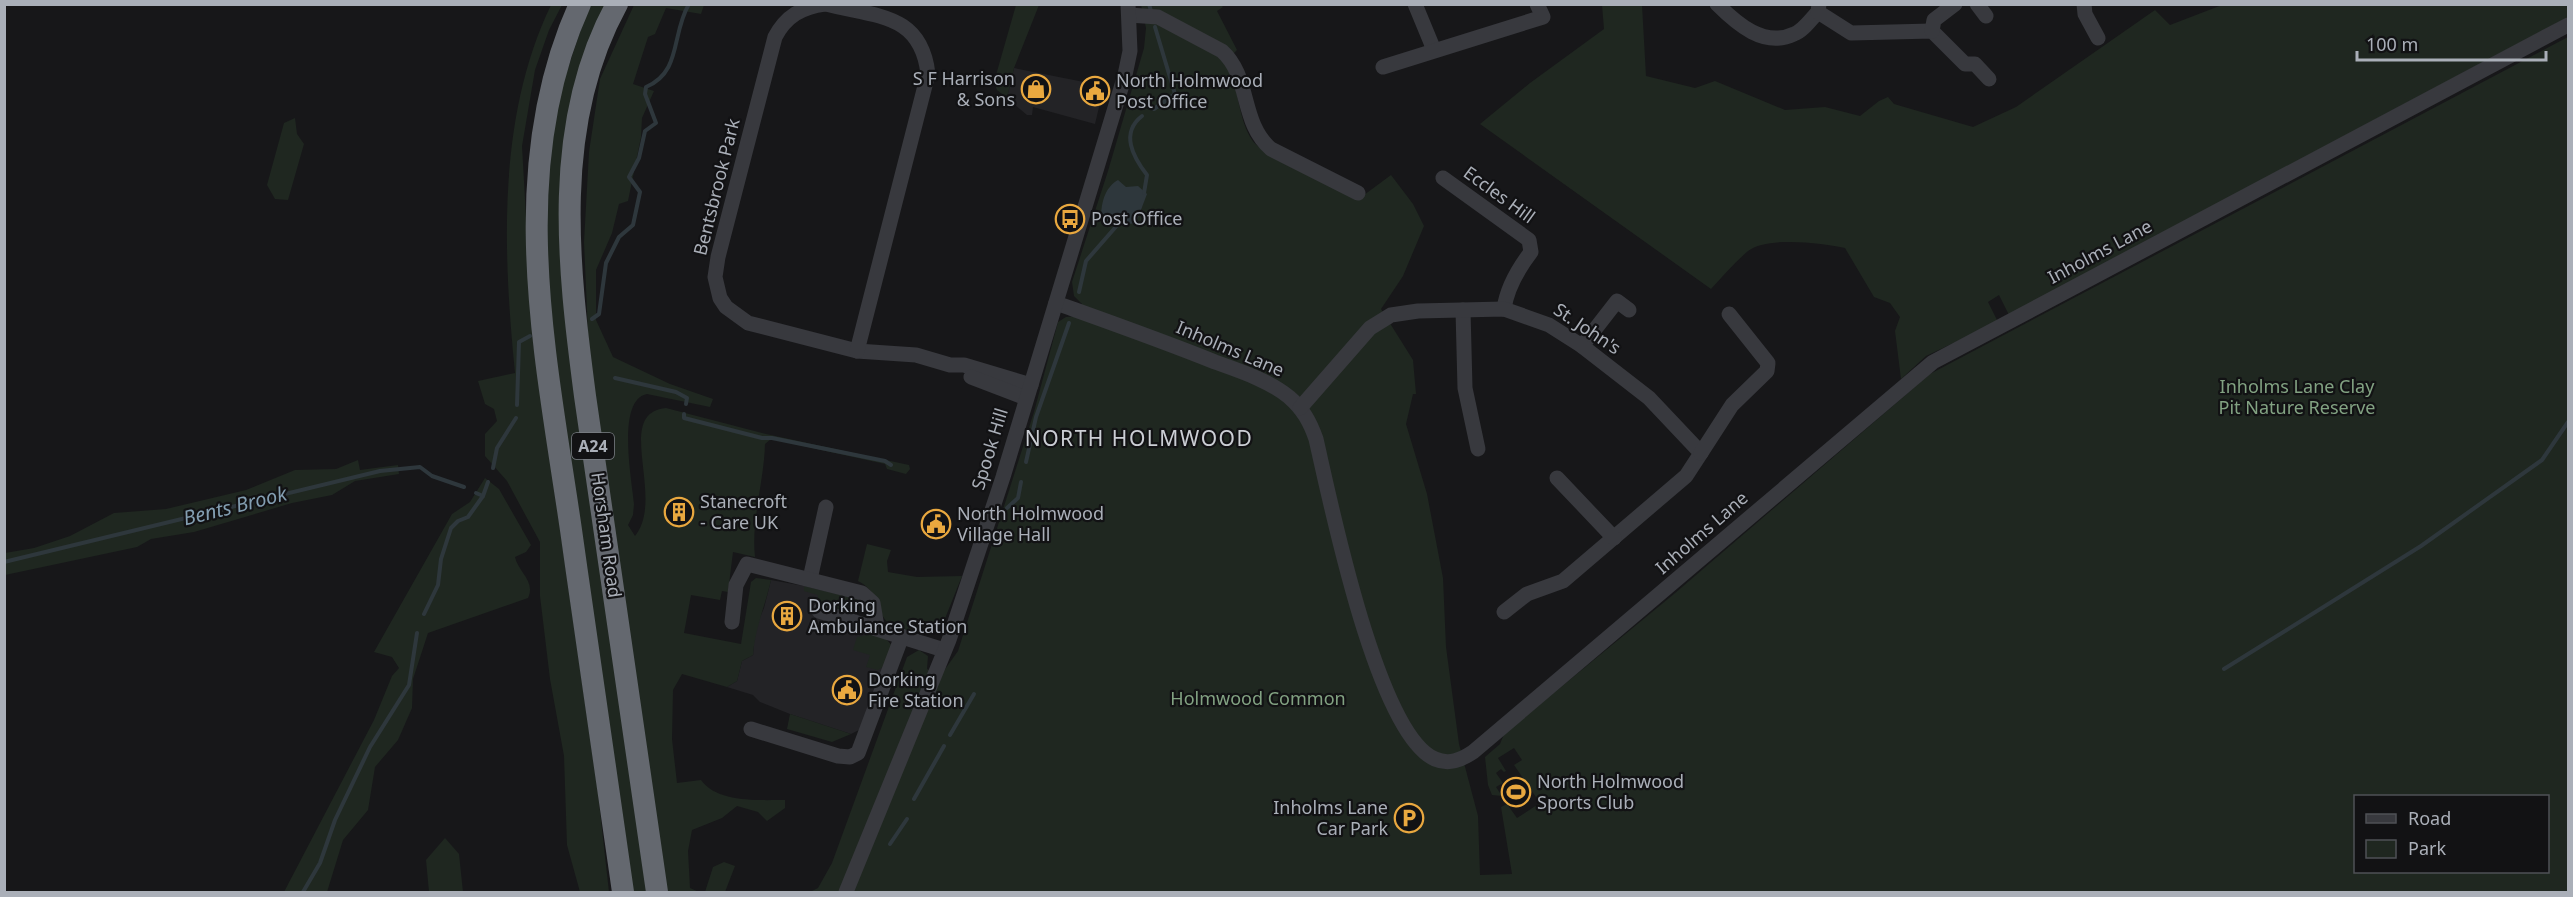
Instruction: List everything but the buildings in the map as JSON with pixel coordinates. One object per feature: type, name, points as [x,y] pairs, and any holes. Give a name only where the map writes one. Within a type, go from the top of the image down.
[{"type":"highway","name":"Horsham Road","points":[[580,4],[552,82],[543,130],[537,201],[537,259],[551,392],[623,892]]},
{"type":"highway","name":"Horsham Road","points":[[617,4],[595,53],[580,104],[570,183],[569,226],[576,326],[585,396],[657,892]]},
{"type":"street","name":"Bentsbrook Park","points":[[857,351],[928,74],[922,45],[900,22],[826,4],[809,6],[794,14],[782,25],[775,37],[718,257],[715,277],[717,288],[726,307],[748,322],[857,351],[916,355],[950,365],[963,375],[1028,391]]},
{"type":"street","points":[[1415,4],[1434,50]]},
{"type":"street","points":[[1383,67],[1543,17],[1537,4]]},
{"type":"street","points":[[1717,4],[1743,29],[1775,39],[1796,34],[1819,8],[1851,33],[1932,31],[1965,64],[1975,64],[1989,79]]},
{"type":"street","points":[[1932,31],[1934,20],[1955,4]]},
{"type":"street","points":[[2084,4],[2085,15],[2098,38]]},
{"type":"street","points":[[1128,10],[1158,17],[1222,51],[1231,59],[1237,72],[1248,116],[1259,139],[1271,149],[1358,193]]},
{"type":"street","name":"Spook Hill","points":[[846,892],[874,830],[944,650],[981,545],[1125,75],[1130,51],[1128,10]]},
{"type":"street","name":"Inholms Lane","points":[[1056,303],[1264,381],[1288,396],[1300,408],[1310,421],[1316,439],[1357,607],[1392,703],[1407,732],[1421,748],[1433,758],[1449,762],[1473,752],[1933,362],[2568,25]]},
{"type":"street","name":"Eccles Hill","points":[[1443,178],[1529,240],[1531,252],[1519,268],[1506,294],[1504,309]]},
{"type":"street","points":[[1582,346],[1617,300],[1629,310]]},
{"type":"street","name":"St. John's","points":[[1300,408],[1370,328],[1391,315],[1418,311],[1504,309],[1549,325],[1582,346],[1649,398],[1701,453]]},
{"type":"street","points":[[1463,310],[1465,388],[1478,449]]},
{"type":"street","points":[[1504,612],[1527,594],[1563,581],[1686,476],[1732,405],[1767,371],[1768,363],[1729,314]]},
{"type":"street","points":[[1557,478],[1614,538]]},
{"type":"street","points":[[810,579],[826,507]]},
{"type":"street","points":[[732,622],[736,585],[747,564],[862,593],[873,603],[877,627]]},
{"type":"street","points":[[819,611],[877,627],[944,650]]},
{"type":"street","points":[[751,729],[838,756],[850,757],[858,753],[902,636]]},
{"type":"shaded area","points":[[1014,68],[1104,86],[1095,124],[1033,107],[1032,115],[1027,115],[1007,98]]},
{"type":"shaded area","points":[[1118,180],[1126,187],[1138,186],[1147,194],[1136,223],[1114,226],[1101,220],[1104,197],[1109,187]]},
{"type":"shaded area","points":[[771,580],[804,586],[863,605],[857,615],[859,630],[885,638],[892,646],[863,728],[851,734],[790,714],[760,702],[753,695],[727,687],[737,681],[742,661],[753,655],[755,629],[764,608]]},
{"type":"green space","points":[[551,5],[562,5],[549,30],[535,70],[522,146],[533,341],[598,793],[609,892],[580,892],[567,845],[564,756],[550,679],[540,596],[540,542],[507,481],[485,456],[485,434],[497,421],[494,409],[485,404],[478,381],[515,373],[508,280],[508,186],[521,93],[533,48]]},
{"type":"green space","points":[[589,5],[609,5],[565,158],[649,892],[630,892],[549,316],[544,244],[552,116]]},
{"type":"green space","points":[[634,5],[704,5],[701,14],[666,8],[655,34],[648,37],[633,84],[654,91],[642,118],[641,137],[628,201],[619,204],[612,233],[596,270],[596,320],[613,357],[670,384],[713,399],[710,407],[647,394],[637,399],[629,425],[629,460],[634,504],[633,515],[628,525],[635,536],[643,520],[645,501],[641,441],[643,425],[651,413],[666,408],[766,434],[909,465],[910,469],[906,474],[887,469],[885,464],[771,439],[765,444],[756,515],[755,557],[733,552],[728,592],[722,591],[720,600],[691,595],[684,633],[741,644],[751,582],[756,578],[771,580],[753,655],[742,661],[737,681],[727,687],[682,674],[673,690],[672,739],[677,783],[701,780],[717,793],[739,799],[785,800],[785,808],[767,821],[758,812],[737,806],[722,818],[692,830],[688,851],[690,888],[699,892],[665,892],[589,356],[584,242],[589,152],[600,79]]},
{"type":"green space","points":[[1016,5],[1039,5],[1014,68],[1007,98],[997,90],[994,82]]},
{"type":"green space","points":[[1141,5],[1221,5],[1223,7],[1217,11],[1237,50],[1225,62],[1252,140],[1271,155],[1287,163],[1364,195],[1391,175],[1413,204],[1424,226],[1403,276],[1381,309],[1413,360],[1416,394],[1413,394],[1406,424],[1427,494],[1443,578],[1446,647],[1459,744],[1478,816],[1480,875],[1512,874],[1501,807],[1507,804],[1517,818],[1540,803],[1514,765],[1522,760],[1514,748],[1498,758],[1506,771],[1501,769],[1496,773],[1503,783],[1496,787],[1502,796],[1492,795],[1488,785],[1485,757],[1500,744],[1504,734],[1674,594],[1930,374],[2568,37],[2568,892],[810,892],[818,888],[832,863],[907,657],[919,650],[928,656],[927,669],[941,675],[958,651],[1034,412],[1058,322],[1066,317],[1079,316],[1082,304],[1074,296],[1072,282],[1144,48],[1146,28]]},
{"type":"green space","points":[[1602,5],[1642,5],[1646,76],[1695,88],[1715,81],[1785,110],[1825,107],[1860,116],[1888,97],[1894,104],[1973,127],[2016,107],[2155,10],[2170,25],[2222,5],[2568,5],[2568,17],[2009,315],[1999,295],[1988,302],[1998,322],[1926,356],[1901,379],[1895,331],[1900,317],[1890,303],[1874,297],[1845,248],[1795,242],[1768,243],[1757,246],[1743,255],[1711,289],[1480,124],[1530,83],[1604,29]]},
{"type":"green space","points":[[295,118],[297,134],[304,144],[288,200],[275,199],[267,185],[284,123]]},
{"type":"green space","points":[[358,460],[360,470],[398,465],[399,474],[355,481],[332,495],[292,503],[194,532],[151,539],[137,547],[5,575],[5,553],[34,548],[70,536],[114,513],[166,509],[246,490],[295,470],[336,469]]},
{"type":"green space","points":[[485,478],[499,489],[531,545],[526,552],[515,557],[530,587],[528,598],[428,633],[413,679],[412,708],[398,740],[375,767],[368,810],[343,840],[327,892],[284,892],[374,720],[392,676],[399,668],[392,657],[374,652],[452,514],[470,502]]},
{"type":"green space","points":[[867,544],[891,550],[887,561],[888,572],[917,577],[962,576],[940,631],[918,634],[888,623],[872,593],[858,581]]},
{"type":"green space","points":[[804,586],[861,600],[863,605],[856,614],[817,604],[818,595],[804,591]]},
{"type":"green space","points":[[872,634],[885,638],[892,646],[886,665],[878,670],[866,667],[870,655],[853,650],[857,637]]},
{"type":"green space","points":[[790,714],[851,734],[832,742],[787,729]]},
{"type":"green space","points":[[445,838],[459,854],[463,892],[429,892],[426,860]]},
{"type":"green space","points":[[724,862],[735,866],[725,892],[705,892],[713,867]]},
{"type":"waterway","name":"Bents Brook","points":[[592,319],[599,314],[606,263],[619,237],[633,225],[640,192],[629,177],[639,158],[645,131],[656,123],[645,94],[646,87],[657,80],[671,62],[683,16],[689,4]]},
{"type":"waterway","points":[[1149,4],[1151,11]]},
{"type":"waterway","points":[[1154,109],[1175,94],[1155,27]]},
{"type":"waterway","points":[[1142,116],[1135,123],[1130,137],[1133,153],[1147,175],[1144,193]]},
{"type":"waterway","points":[[1079,292],[1086,261],[1120,222]]},
{"type":"waterway","points":[[1026,462],[1036,417],[1069,323]]},
{"type":"waterway","name":"Bents Brook","points":[[517,405],[519,342],[530,336]]},
{"type":"waterway","points":[[615,378],[676,392],[687,398],[686,404]]},
{"type":"waterway","points":[[684,414],[684,418],[762,438],[772,438],[885,461],[891,465]]},
{"type":"waterway","name":"Bents Brook","points":[[493,468],[497,448],[516,418]]},
{"type":"waterway","points":[[2224,669],[2421,546],[2542,460],[2568,422]]},
{"type":"waterway","name":"Bents Brook","points":[[4,562],[380,471],[420,467],[432,476],[464,487]]},
{"type":"waterway","points":[[424,614],[438,585],[441,559],[451,528],[458,521],[468,517],[483,496],[488,482]]},
{"type":"waterway","points":[[1007,508],[1018,498],[1021,482]]},
{"type":"waterway","name":"Bents Brook","points":[[476,493],[483,496]]},
{"type":"waterway","points":[[303,892],[320,863],[335,820],[370,747],[409,685],[417,633]]},
{"type":"waterway","points":[[950,735],[974,694]]},
{"type":"waterway","points":[[914,799],[944,746]]},
{"type":"waterway","points":[[890,844],[907,819]]},
{"type":"place","name":"S F Harrison & Sons","points":[[1036,89]]},
{"type":"place","name":"North Holmwood Post Office","points":[[1095,91]]},
{"type":"place","name":"Post Office","points":[[1070,219]]},
{"type":"place","name":"Stanecroft - Care UK","points":[[679,512]]},
{"type":"place","name":"North Holmwood Village Hall","points":[[936,524]]},
{"type":"place","name":"Dorking Ambulance Station","points":[[787,616]]},
{"type":"place","name":"Dorking Fire Station","points":[[847,690]]},
{"type":"place","name":"North Holmwood Sports Club","points":[[1516,792]]},
{"type":"place","name":"Inholms Lane Car Park","points":[[1409,818]]},
{"type":"district","name":"NORTH HOLMWOOD","points":[[1139,439]]},
{"type":"park label","name":"Inholms Lane Clay Pit Nature Reserve","points":[[2297,397]]},
{"type":"park label","name":"Holmwood Common","points":[[1258,699]]}]
